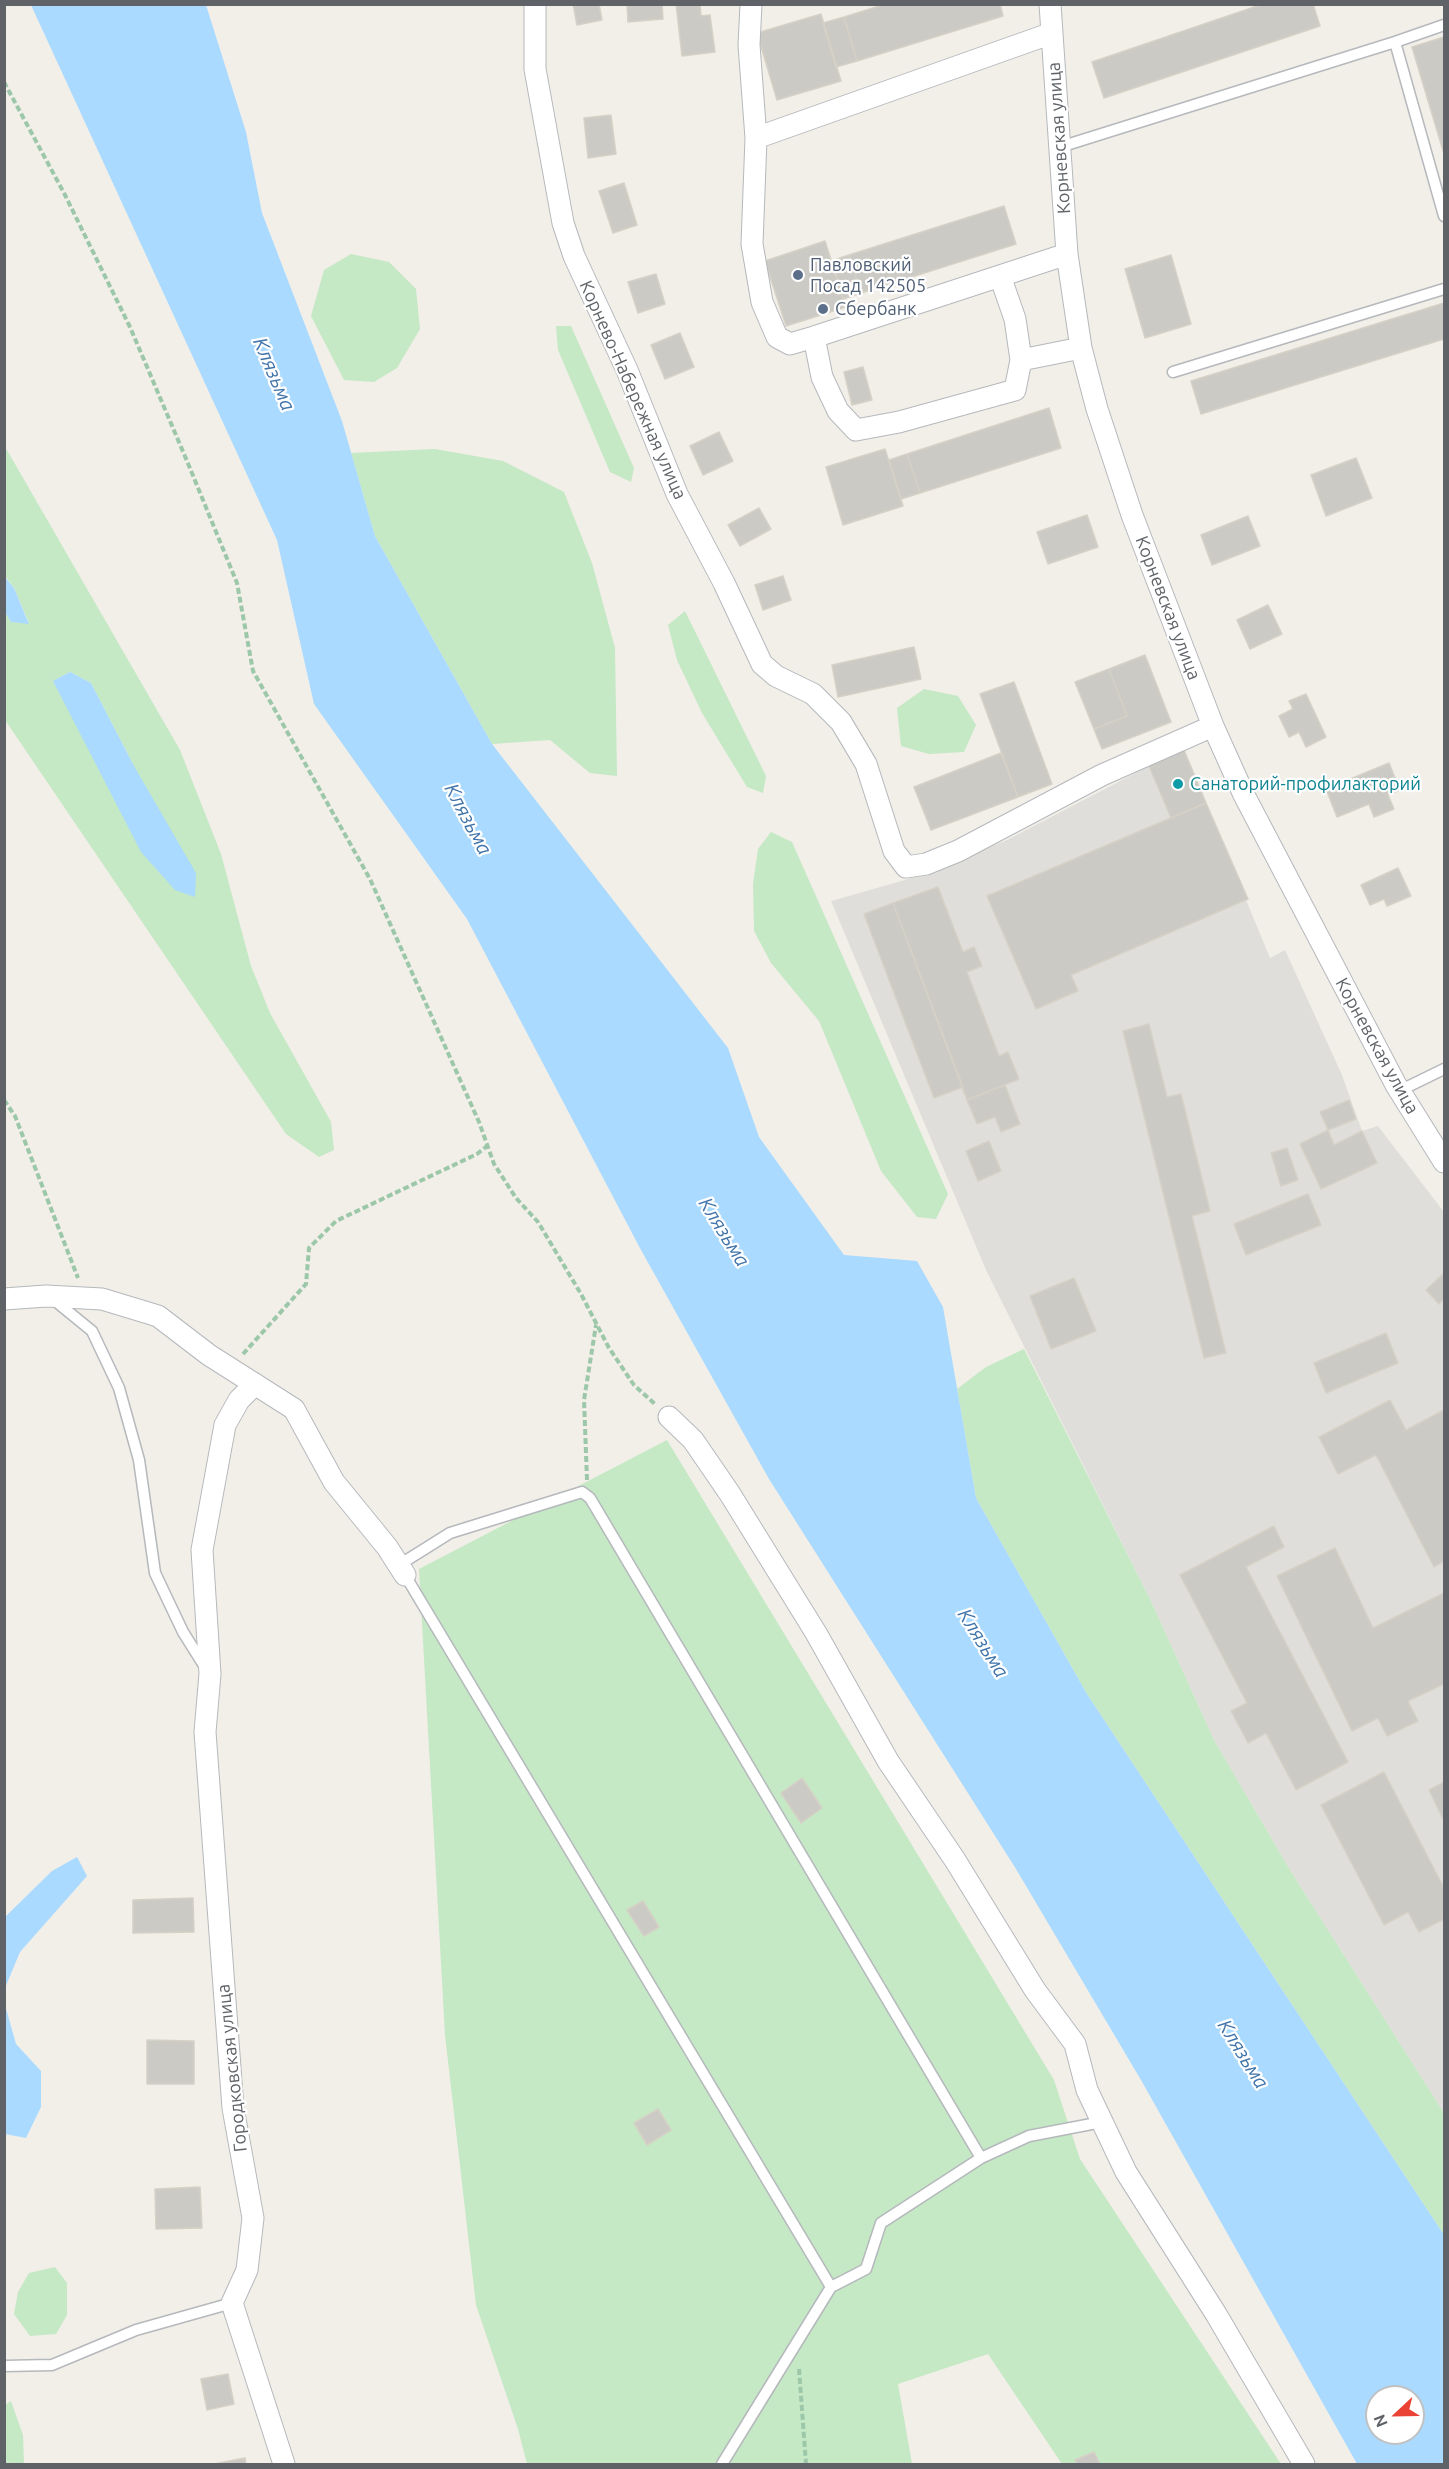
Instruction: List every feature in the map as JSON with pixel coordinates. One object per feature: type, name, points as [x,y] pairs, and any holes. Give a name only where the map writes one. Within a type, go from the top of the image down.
[{"type":"street","name":"Корнево-Набережная улица","points":[[535,4],[535,69],[563,223],[574,256],[627,370],[677,494],[762,664],[776,676],[813,694],[841,722],[866,764],[894,851],[906,867],[926,864],[958,851],[1102,775],[1213,726]]},
{"type":"street","points":[[751,4],[749,45],[756,138],[752,244],[762,302],[777,337],[790,344],[1067,254]]},
{"type":"street","name":"Корневская улица","points":[[1050,4],[1067,254],[1082,348],[1097,409],[1132,514],[1213,726],[1244,795],[1399,1090],[1444,1162]]},
{"type":"street","points":[[756,138],[1052,33]]},
{"type":"street","points":[[814,337],[822,377],[838,411],[856,430],[899,422],[1015,390],[1021,360],[1015,319],[1000,276]]},
{"type":"street","points":[[1021,360],[1082,348]]},
{"type":"street","points":[[4,1299],[46,1296],[102,1299],[158,1316],[230,1368],[294,1408],[334,1482],[387,1547],[402,1570]]},
{"type":"street","name":"Городковская улица","points":[[232,2302],[247,2271],[253,2218],[233,2108],[205,1732],[210,1674],[201,1575],[202,1550],[225,1425],[239,1400],[255,1384]]},
{"type":"street","points":[[669,1417],[693,1440],[730,1494],[816,1633],[888,1761],[955,1860],[1035,1990],[1075,2044],[1087,2090],[1126,2172],[1241,2355],[1304,2464]]},
{"type":"street","points":[[232,2302],[284,2464]]},
{"type":"lane","points":[[1060,147],[1444,25]]},
{"type":"lane","points":[[1395,42],[1444,216]]},
{"type":"lane","points":[[1173,372],[1444,289]]},
{"type":"lane","points":[[1399,1090],[1444,1069]]},
{"type":"lane","points":[[46,1296],[63,1305],[92,1331],[119,1388],[139,1460],[155,1573],[183,1632],[210,1674]]},
{"type":"lane","points":[[831,2287],[402,1570],[450,1533],[582,1492],[590,1498],[981,2158]]},
{"type":"lane","points":[[722,2464],[831,2287],[866,2269],[881,2223],[981,2158],[1029,2136],[1102,2122]]},
{"type":"lane","points":[[4,2366],[52,2365],[136,2330],[232,2302]]},
{"type":"path","points":[[4,82],[64,193],[130,327],[187,461],[237,583],[253,671],[370,879],[494,1164],[516,1198],[538,1222],[596,1325],[634,1385],[669,1417]]},
{"type":"path","points":[[4,1100],[15,1116],[86,1298]]},
{"type":"path","points":[[230,1368],[306,1284],[309,1248],[336,1221],[477,1154],[488,1146]]},
{"type":"path","points":[[585,1484],[589,1476],[584,1400],[596,1325]]},
{"type":"path","points":[[796,2341],[806,2464]]},
{"type":"shaded area","points":[[1184,750],[1270,958],[1285,950],[1342,1075],[1362,1131],[1378,1126],[1444,1212],[1444,2113],[1290,1870],[1214,1740],[1150,1599],[986,1270],[831,901],[905,880],[1005,841]]},
{"type":"green space","points":[[351,254],[389,262],[416,289],[420,329],[397,368],[374,382],[344,380],[311,316],[324,270]]},
{"type":"green space","points":[[556,326],[571,326],[634,468],[631,482],[610,472],[558,350]]},
{"type":"green space","points":[[4,445],[180,750],[221,854],[251,966],[270,1013],[331,1122],[334,1150],[319,1157],[286,1134],[5,720],[5,612],[11,622],[29,623],[14,588],[5,576]],"holes":[[[70,672],[91,683],[134,766],[62,697],[53,681]]]},
{"type":"green space","points":[[435,449],[503,461],[564,492],[592,563],[615,648],[617,776],[590,773],[550,740],[492,744],[375,536],[351,453]]},
{"type":"green space","points":[[685,611],[766,776],[763,793],[747,787],[702,713],[677,660],[668,625]]},
{"type":"green space","points":[[924,689],[958,696],[976,725],[964,752],[929,754],[901,746],[897,708]]},
{"type":"green space","points":[[771,832],[792,842],[948,1194],[936,1219],[917,1217],[881,1171],[819,1021],[771,963],[754,931],[753,884],[758,849]]},
{"type":"green space","points":[[1024,1349],[1150,1599],[1214,1740],[1290,1870],[1444,2113],[1444,2235],[1087,1694],[976,1498],[957,1389],[986,1367]]},
{"type":"green space","points":[[667,1440],[1054,2080],[1080,2159],[1281,2464],[1062,2464],[988,2354],[898,2384],[912,2464],[527,2464],[518,2429],[476,2305],[445,2035],[419,1569]]},
{"type":"green space","points":[[55,2267],[67,2283],[67,2315],[56,2334],[30,2336],[14,2314],[18,2292],[29,2273]]},
{"type":"green space","points":[[11,2401],[23,2435],[24,2464],[5,2464],[5,2405]]},
{"type":"water","name":"Клязьма","points":[[31,5],[206,5],[246,132],[262,213],[342,421],[375,536],[492,744],[728,1048],[759,1137],[844,1255],[917,1261],[943,1307],[976,1498],[1087,1694],[1444,2235],[1444,2464],[1357,2464],[1141,2080],[1016,1869],[769,1479],[641,1250],[467,919],[314,704],[277,540]]},
{"type":"water","points":[[4,576],[14,588],[29,624],[11,622],[5,612]]},
{"type":"water","points":[[70,672],[91,683],[134,766],[196,873],[195,897],[175,890],[141,852],[53,681]]},
{"type":"water","points":[[77,1857],[87,1876],[20,1952],[5,1988],[5,1917],[52,1871]]},
{"type":"water","points":[[5,2005],[16,2044],[41,2071],[41,2107],[26,2138],[5,2134]]},
{"type":"building","points":[[573,4],[599,4],[602,20],[577,25]]},
{"type":"building","points":[[627,4],[662,4],[663,19],[628,22]]},
{"type":"building","points":[[676,4],[700,4],[701,16],[710,15],[715,52],[682,56]]},
{"type":"building","points":[[886,4],[1000,4],[1003,16],[857,61],[844,17]]},
{"type":"building","points":[[1263,4],[1313,4],[1320,26],[1104,98],[1092,62]]},
{"type":"building","points":[[821,14],[841,81],[777,100],[757,33]]},
{"type":"building","points":[[844,17],[857,61],[836,67],[823,23]]},
{"type":"building","points":[[1444,37],[1444,154],[1412,47]]},
{"type":"building","points":[[611,115],[616,154],[588,158],[584,118]]},
{"type":"building","points":[[624,183],[637,225],[613,233],[599,191]]},
{"type":"building","points":[[1004,206],[1016,244],[861,293],[849,255]]},
{"type":"building","points":[[825,241],[846,307],[786,326],[765,261]]},
{"type":"building","points":[[849,255],[861,293],[843,299],[831,261]]},
{"type":"building","points":[[1171,255],[1191,324],[1145,338],[1125,269]]},
{"type":"building","points":[[656,274],[665,304],[638,313],[628,282]]},
{"type":"building","points":[[1444,303],[1444,339],[1201,414],[1191,381]]},
{"type":"building","points":[[680,333],[694,367],[665,379],[651,345]]},
{"type":"building","points":[[863,367],[872,400],[852,405],[844,372]]},
{"type":"building","points":[[1049,408],[1061,448],[920,493],[907,454]]},
{"type":"building","points":[[719,432],[733,461],[703,475],[690,446]]},
{"type":"building","points":[[885,449],[903,506],[843,525],[826,467]]},
{"type":"building","points":[[907,454],[920,493],[901,499],[889,460]]},
{"type":"building","points":[[1356,458],[1372,498],[1326,516],[1311,475]]},
{"type":"building","points":[[759,508],[771,529],[740,546],[728,525]]},
{"type":"building","points":[[1087,515],[1098,547],[1048,564],[1037,532]]},
{"type":"building","points":[[1248,516],[1260,546],[1212,565],[1201,535]]},
{"type":"building","points":[[783,576],[791,600],[763,610],[755,585]]},
{"type":"building","points":[[1268,605],[1282,634],[1250,649],[1237,620]]},
{"type":"building","points":[[914,647],[921,679],[838,697],[832,665]]},
{"type":"building","points":[[1145,655],[1171,722],[1102,749],[1094,729],[1127,716],[1109,669]]},
{"type":"building","points":[[1109,669],[1127,716],[1094,729],[1075,682]]},
{"type":"building","points":[[1014,682],[1052,784],[1018,797],[980,694]]},
{"type":"building","points":[[1306,694],[1326,737],[1306,747],[1299,732],[1289,737],[1279,716],[1293,709],[1289,701]]},
{"type":"building","name":"Санаторий-профилакторий","points":[[1184,750],[1206,803],[1171,818],[1149,766]]},
{"type":"building","points":[[1001,753],[1018,797],[931,830],[914,787]]},
{"type":"building","points":[[1389,763],[1400,790],[1388,795],[1394,809],[1374,817],[1369,804],[1337,817],[1326,789]]},
{"type":"building","points":[[1206,803],[1248,899],[1071,975],[1078,991],[1036,1009],[987,896]]},
{"type":"building","points":[[1398,868],[1411,896],[1387,906],[1384,899],[1370,905],[1361,885]]},
{"type":"building","points":[[938,887],[963,952],[974,947],[982,966],[967,972],[999,1056],[1008,1052],[1019,1079],[967,1100],[893,903]]},
{"type":"building","points":[[893,903],[963,1087],[934,1098],[864,914]]},
{"type":"building","points":[[1149,1024],[1167,1097],[1181,1094],[1210,1211],[1192,1216],[1226,1353],[1204,1358],[1123,1031]]},
{"type":"building","points":[[1005,1085],[1020,1124],[1001,1132],[995,1117],[977,1124],[967,1100]]},
{"type":"building","points":[[1349,1100],[1356,1119],[1328,1130],[1320,1112]]},
{"type":"building","points":[[1328,1130],[1334,1145],[1362,1131],[1377,1163],[1321,1189],[1300,1144]]},
{"type":"building","points":[[989,1141],[1001,1171],[978,1181],[966,1151]]},
{"type":"building","points":[[1287,1148],[1298,1180],[1281,1186],[1271,1153]]},
{"type":"building","points":[[1308,1194],[1321,1225],[1246,1255],[1234,1224]]},
{"type":"building","points":[[1444,1273],[1444,1299],[1439,1304],[1426,1290]]},
{"type":"building","points":[[1074,1278],[1096,1331],[1051,1349],[1030,1296]]},
{"type":"building","points":[[1386,1333],[1398,1363],[1326,1393],[1314,1363]]},
{"type":"building","points":[[1390,1400],[1406,1430],[1444,1410],[1444,1561],[1434,1567],[1376,1455],[1338,1474],[1319,1437]]},
{"type":"building","points":[[1274,1526],[1284,1547],[1246,1567],[1348,1762],[1296,1790],[1266,1733],[1248,1743],[1231,1711],[1247,1703],[1180,1575]]},
{"type":"building","points":[[1335,1548],[1373,1628],[1444,1593],[1444,1684],[1408,1701],[1418,1721],[1387,1736],[1378,1718],[1352,1731],[1277,1576]]},
{"type":"building","points":[[1384,1772],[1444,1888],[1444,1919],[1419,1932],[1408,1912],[1384,1925],[1321,1805]]},
{"type":"building","points":[[802,1778],[822,1808],[801,1823],[781,1793]]},
{"type":"building","points":[[1444,1782],[1444,1821],[1429,1790]]},
{"type":"building","points":[[193,1898],[194,1932],[133,1933],[133,1900]]},
{"type":"building","points":[[643,1901],[659,1927],[644,1936],[627,1910]]},
{"type":"building","points":[[147,2040],[194,2041],[194,2084],[147,2084]]},
{"type":"building","points":[[658,2109],[671,2130],[647,2145],[634,2123]]},
{"type":"building","points":[[200,2187],[202,2228],[156,2229],[155,2189]]},
{"type":"building","points":[[228,2374],[234,2404],[207,2410],[201,2379]]},
{"type":"building","points":[[1094,2452],[1100,2464],[1077,2464],[1075,2460]]},
{"type":"building","points":[[245,2458],[246,2464],[214,2464]]},
{"type":"place","name":"Павловский Посад 142505","points":[[798,275]]},
{"type":"place","name":"Сбербанк","points":[[823,309]]},
{"type":"place","name":"Санаторий-профилакторий","points":[[1178,784]]}]
